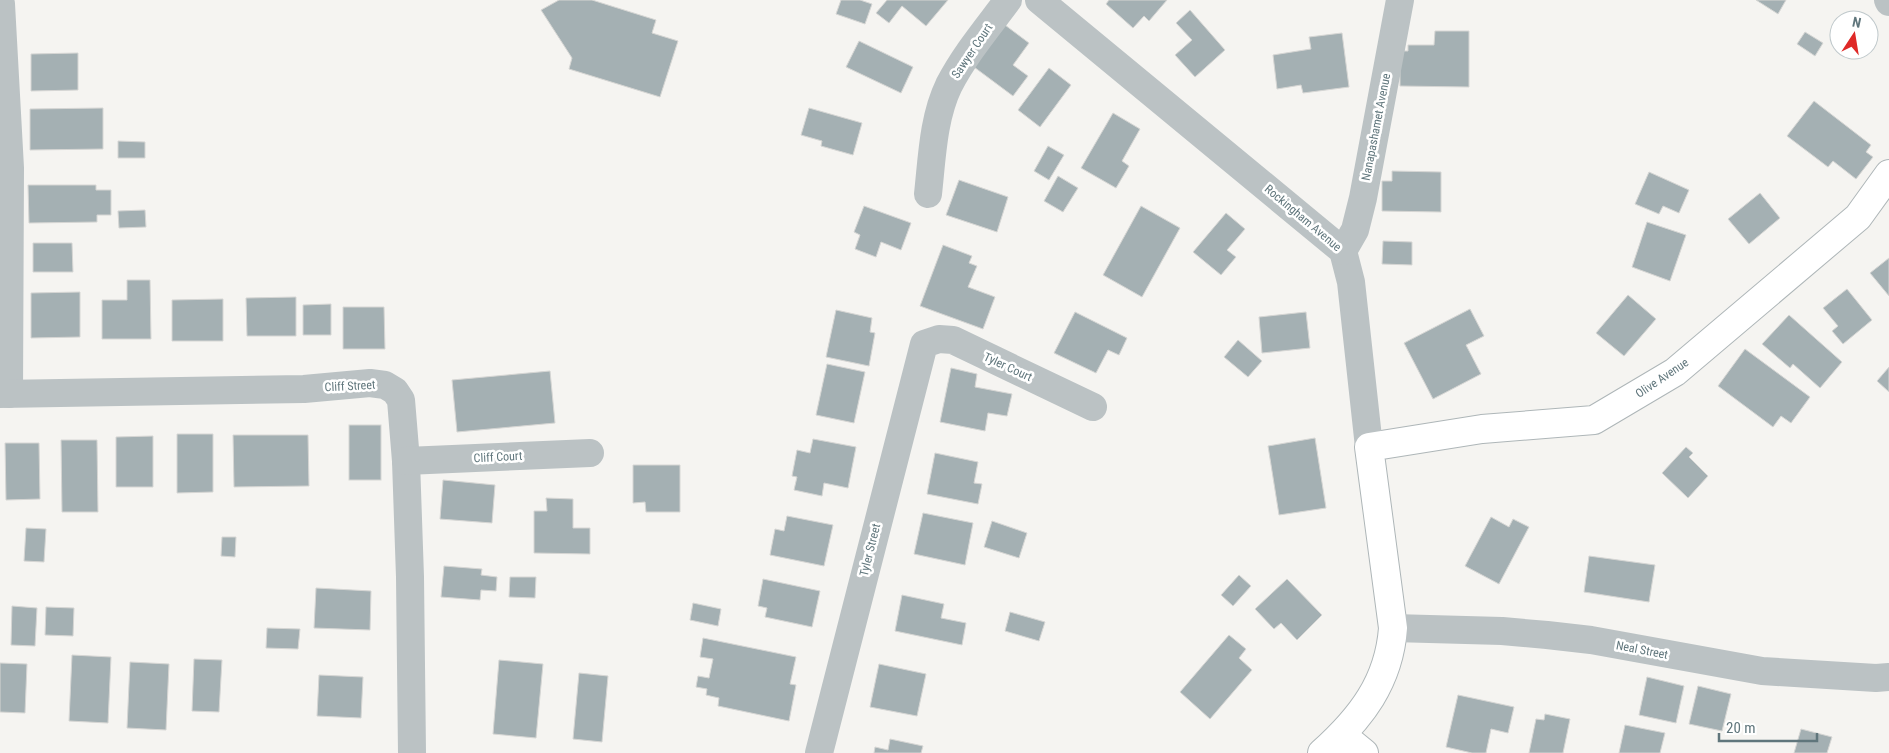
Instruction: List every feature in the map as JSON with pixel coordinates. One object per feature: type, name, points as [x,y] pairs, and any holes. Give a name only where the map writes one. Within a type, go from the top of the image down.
[{"type":"street","name":"Sawyer Court","points":[[928,194],[937,120],[948,86],[965,58],[1008,0]]},
{"type":"street","name":"Rockingham Avenue","points":[[1039,0],[1343,251],[1351,282],[1369,447],[1393,628],[1389,660],[1380,683],[1362,711],[1332,744]]},
{"type":"street","name":"Nanapashamet Avenue","points":[[1343,251],[1355,230],[1363,198],[1400,0]]},
{"type":"street","points":[[1,4],[10,168],[5,394]]},
{"type":"street","name":"Olive Avenue","points":[[1369,447],[1482,429],[1594,420],[1674,372],[1858,217],[1889,174]]},
{"type":"street","name":"Tyler Court","points":[[922,347],[934,340],[953,340],[1093,407]]},
{"type":"street","name":"Tyler Street","points":[[819,753],[922,347]]},
{"type":"street","name":"Cliff Street","points":[[5,394],[304,389],[370,382],[395,390],[401,400],[406,461],[410,577],[412,753]]},
{"type":"street","name":"Cliff Court","points":[[406,461],[590,453]]},
{"type":"street","name":"Neal Street","points":[[1393,628],[1502,631],[1547,635],[1591,640],[1762,671],[1876,678],[1889,676]]},
{"type":"street","points":[[1332,744],[1364,753]]},
{"type":"building","points":[[559,0],[592,0],[656,20],[652,33],[678,41],[660,97],[569,69],[572,58],[541,10]]},
{"type":"building","points":[[841,0],[860,0],[872,4],[865,24],[836,14]]},
{"type":"building","points":[[887,0],[948,0],[926,26],[902,6],[889,23],[876,13]]},
{"type":"building","points":[[1109,0],[1167,0],[1149,21],[1144,16],[1133,28],[1106,4]]},
{"type":"building","points":[[1756,0],[1786,0],[1778,14]]},
{"type":"building","points":[[1190,10],[1225,50],[1195,77],[1175,55],[1192,40],[1176,23]]},
{"type":"building","points":[[1005,25],[1029,43],[1013,65],[1028,76],[1013,96],[974,67]]},
{"type":"building","points":[[1435,31],[1469,31],[1469,87],[1400,86],[1400,51],[1408,51],[1408,45],[1434,45]]},
{"type":"building","points":[[1805,32],[1823,43],[1815,56],[1797,44]]},
{"type":"building","points":[[1342,33],[1349,87],[1303,93],[1301,85],[1277,89],[1273,55],[1311,49],[1309,37]]},
{"type":"building","points":[[859,41],[913,67],[901,93],[846,67]]},
{"type":"building","points":[[78,53],[78,90],[31,91],[31,54]]},
{"type":"building","points":[[1049,68],[1071,85],[1040,127],[1018,110]]},
{"type":"building","points":[[1814,101],[1871,145],[1866,152],[1873,157],[1856,179],[1833,161],[1828,167],[1787,136]]},
{"type":"building","points":[[103,108],[103,149],[30,150],[30,109]]},
{"type":"building","points":[[809,108],[862,123],[853,155],[821,146],[822,141],[801,135]]},
{"type":"building","points":[[1113,113],[1140,129],[1122,161],[1129,166],[1116,188],[1081,168]]},
{"type":"building","points":[[118,141],[145,142],[145,158],[118,158]]},
{"type":"building","points":[[1048,146],[1064,155],[1049,180],[1034,171]]},
{"type":"building","points":[[1392,171],[1441,172],[1441,212],[1382,211],[1382,181],[1392,181]]},
{"type":"building","points":[[1649,172],[1689,190],[1679,213],[1663,206],[1659,214],[1635,204]]},
{"type":"building","points":[[1058,176],[1078,188],[1063,212],[1044,201]]},
{"type":"building","points":[[959,180],[1008,197],[997,232],[946,215]]},
{"type":"building","points":[[28,185],[96,185],[96,190],[111,190],[111,215],[97,215],[97,222],[29,223]]},
{"type":"building","points":[[1760,193],[1780,218],[1749,244],[1728,219]]},
{"type":"building","points":[[864,206],[911,223],[901,250],[881,242],[876,257],[855,249],[860,235],[854,232]]},
{"type":"building","points":[[1141,206],[1180,228],[1142,297],[1103,275]]},
{"type":"building","points":[[145,210],[146,227],[119,228],[118,211]]},
{"type":"building","points":[[1226,213],[1245,229],[1227,250],[1236,257],[1221,275],[1193,252]]},
{"type":"building","points":[[1647,222],[1686,235],[1670,281],[1632,267]]},
{"type":"building","points":[[1383,241],[1412,242],[1412,265],[1382,264]]},
{"type":"building","points":[[33,243],[72,243],[73,272],[33,272]]},
{"type":"building","points":[[943,245],[972,256],[969,263],[977,266],[968,287],[995,297],[983,329],[920,306]]},
{"type":"building","points":[[1889,258],[1889,296],[1870,273]]},
{"type":"building","points":[[127,280],[150,280],[151,339],[102,339],[102,300],[127,300]]},
{"type":"building","points":[[1847,289],[1872,320],[1843,344],[1832,331],[1838,326],[1823,308]]},
{"type":"building","points":[[80,292],[80,337],[31,338],[31,293]]},
{"type":"building","points":[[1628,295],[1656,319],[1624,356],[1596,333]]},
{"type":"building","points":[[296,297],[296,336],[247,336],[246,298]]},
{"type":"building","points":[[223,299],[223,341],[172,341],[172,300]]},
{"type":"building","points":[[331,304],[331,335],[303,335],[303,305]]},
{"type":"building","points":[[343,307],[384,307],[385,349],[343,349]]},
{"type":"building","points":[[1470,309],[1484,336],[1466,345],[1481,374],[1433,399],[1404,343]]},
{"type":"building","points":[[836,310],[872,318],[870,332],[875,333],[869,366],[826,357]]},
{"type":"building","points":[[1075,312],[1127,338],[1119,355],[1108,350],[1096,373],[1054,353]]},
{"type":"building","points":[[1306,312],[1310,348],[1262,353],[1259,317]]},
{"type":"building","points":[[1789,315],[1842,362],[1820,388],[1793,364],[1790,368],[1762,344]]},
{"type":"building","points":[[1238,340],[1262,361],[1248,377],[1224,357]]},
{"type":"building","points":[[1745,349],[1810,397],[1791,423],[1781,416],[1773,427],[1718,386]]},
{"type":"building","points":[[827,364],[865,372],[854,423],[816,415]]},
{"type":"building","points":[[1889,367],[1889,392],[1877,381]]},
{"type":"building","points":[[951,368],[977,374],[975,387],[1012,394],[1007,416],[988,413],[985,431],[940,422]]},
{"type":"building","points":[[550,371],[555,423],[457,432],[452,380]]},
{"type":"building","points":[[349,425],[381,425],[381,480],[349,480]]},
{"type":"building","points":[[177,434],[213,434],[213,492],[177,493]]},
{"type":"building","points":[[233,435],[308,435],[309,486],[234,487]]},
{"type":"building","points":[[153,436],[153,487],[116,487],[116,437]]},
{"type":"building","points":[[1315,438],[1326,508],[1279,515],[1268,446]]},
{"type":"building","points":[[813,439],[856,447],[848,488],[824,483],[822,496],[794,490],[797,477],[792,476],[797,450],[810,453]]},
{"type":"building","points":[[61,440],[97,440],[98,512],[62,512]]},
{"type":"building","points":[[5,443],[39,443],[40,499],[6,500]]},
{"type":"building","points":[[1686,447],[1693,453],[1689,457],[1708,476],[1688,498],[1662,473]]},
{"type":"building","points":[[935,453],[978,462],[974,483],[982,484],[978,504],[927,494]]},
{"type":"building","points":[[633,465],[680,465],[680,512],[646,512],[645,502],[633,503]]},
{"type":"building","points":[[443,480],[495,485],[492,523],[440,519]]},
{"type":"building","points":[[546,498],[573,499],[573,528],[590,528],[590,554],[534,553],[534,511],[547,511]]},
{"type":"building","points":[[923,513],[973,523],[965,565],[914,554]]},
{"type":"building","points":[[787,516],[833,525],[824,566],[770,555],[775,529],[784,531]]},
{"type":"building","points":[[1491,517],[1509,527],[1513,519],[1529,527],[1499,584],[1465,566]]},
{"type":"building","points":[[992,521],[1027,533],[1019,558],[984,547]]},
{"type":"building","points":[[26,528],[46,529],[44,562],[24,561]]},
{"type":"building","points":[[222,537],[236,537],[235,557],[221,556]]},
{"type":"building","points":[[1589,556],[1655,565],[1649,602],[1584,592]]},
{"type":"building","points":[[444,566],[482,569],[481,575],[497,577],[496,591],[481,590],[480,600],[441,597]]},
{"type":"building","points":[[1239,575],[1251,586],[1233,606],[1221,595]]},
{"type":"building","points":[[510,577],[536,577],[535,598],[509,597]]},
{"type":"building","points":[[763,579],[820,591],[812,627],[765,617],[767,608],[758,606]]},
{"type":"building","points":[[1287,579],[1322,615],[1297,640],[1281,623],[1274,629],[1255,609]]},
{"type":"building","points":[[316,588],[371,591],[370,630],[314,628]]},
{"type":"building","points":[[902,595],[944,604],[941,618],[966,623],[962,645],[895,631]]},
{"type":"building","points":[[693,603],[721,609],[718,626],[690,620]]},
{"type":"building","points":[[12,606],[37,608],[35,646],[11,645]]},
{"type":"building","points":[[46,607],[74,608],[73,636],[45,635]]},
{"type":"building","points":[[1010,612],[1045,622],[1039,641],[1005,631]]},
{"type":"building","points":[[267,628],[300,629],[298,649],[266,648]]},
{"type":"building","points":[[1229,635],[1246,649],[1239,658],[1252,670],[1210,719],[1180,692]]},
{"type":"building","points":[[703,638],[796,657],[790,684],[796,685],[789,721],[718,706],[719,698],[706,695],[707,689],[696,687],[698,676],[709,678],[713,659],[700,657]]},
{"type":"building","points":[[72,655],[111,657],[108,723],[69,721]]},
{"type":"building","points":[[194,659],[222,660],[219,712],[192,711]]},
{"type":"building","points":[[499,660],[543,664],[536,738],[493,734]]},
{"type":"building","points":[[130,662],[169,664],[166,730],[127,728]]},
{"type":"building","points":[[0,663],[27,664],[25,713],[0,712]]},
{"type":"building","points":[[879,664],[926,674],[917,716],[870,707]]},
{"type":"building","points":[[579,673],[608,676],[602,742],[573,739]]},
{"type":"building","points":[[319,675],[363,677],[361,718],[317,716]]},
{"type":"building","points":[[1647,677],[1684,686],[1676,723],[1639,715]]},
{"type":"building","points":[[1698,686],[1731,694],[1722,731],[1689,724]]},
{"type":"building","points":[[1458,695],[1514,707],[1508,733],[1491,729],[1486,753],[1472,753],[1446,747]]},
{"type":"building","points":[[1545,714],[1570,719],[1563,753],[1529,753],[1536,719],[1544,720]]},
{"type":"building","points":[[1625,725],[1665,733],[1660,753],[1619,753]]},
{"type":"building","points":[[1801,729],[1832,737],[1827,753],[1794,753]]},
{"type":"building","points":[[890,739],[923,746],[921,753],[874,753],[875,747],[888,750]]}]
